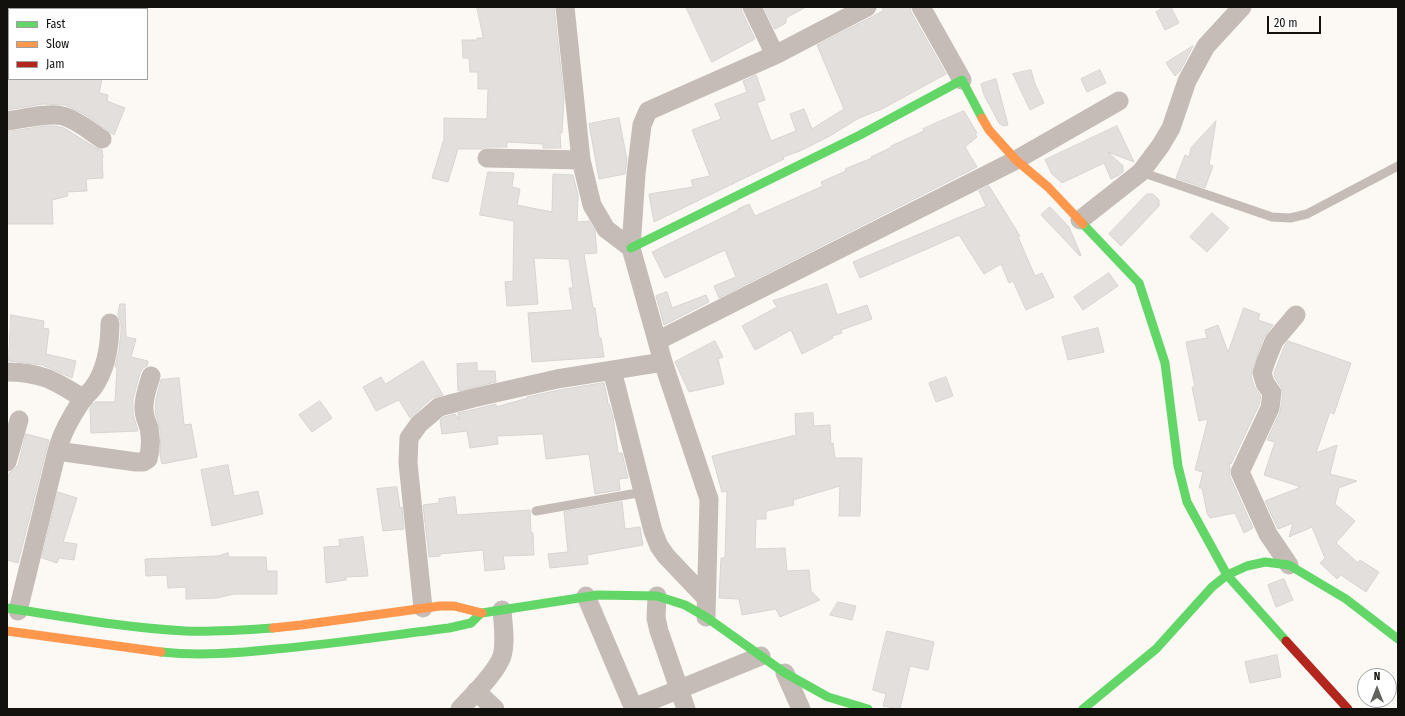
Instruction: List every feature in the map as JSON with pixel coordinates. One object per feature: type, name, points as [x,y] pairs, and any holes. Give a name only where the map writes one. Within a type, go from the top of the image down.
[{"type":"street","points":[[565,7],[581,160],[592,205],[606,229],[630,248]]},
{"type":"street","points":[[752,7],[775,55]]},
{"type":"street","points":[[706,617],[709,499],[663,362],[630,248],[636,174],[642,125],[648,111],[775,55],[867,7]]},
{"type":"street","points":[[921,7],[989,130],[1016,160],[1048,187],[1139,283],[1165,363],[1182,485],[1187,502],[1227,575],[1348,709]]},
{"type":"street","points":[[1080,220],[1141,172],[1161,145],[1171,128],[1187,81],[1206,46],[1242,7]]},
{"type":"street","points":[[630,248],[860,135],[962,80]]},
{"type":"street","points":[[657,341],[1016,160],[1119,101]]},
{"type":"street","points":[[7,121],[56,114],[76,121],[102,138]]},
{"type":"street","points":[[487,158],[581,160]]},
{"type":"street","points":[[1289,565],[1268,534],[1240,472],[1270,408],[1272,393],[1265,383],[1262,373],[1266,361],[1274,341],[1296,315]]},
{"type":"street","points":[[110,323],[110,340],[103,368],[94,387],[84,399],[60,439],[13,609],[138,627],[186,631],[236,631],[301,625],[423,608],[454,606],[481,613],[586,596],[657,596],[685,605],[706,617],[785,673],[828,696],[868,709]]},
{"type":"street","points":[[423,608],[408,463],[409,438],[419,424],[439,407],[557,379],[663,362]]},
{"type":"street","points":[[612,370],[653,531],[659,546],[666,556],[706,598]]},
{"type":"street","points":[[7,372],[25,372],[40,375],[55,381],[84,399]]},
{"type":"street","points":[[57,451],[136,462],[142,462],[148,459],[150,453],[150,436],[149,427],[144,412],[144,403],[151,376]]},
{"type":"street","points":[[8,457],[18,420]]},
{"type":"street","points":[[1084,709],[1156,649],[1212,587],[1227,575],[1247,566],[1265,562],[1289,565],[1346,599],[1398,639]]},
{"type":"street","points":[[586,596],[633,708],[762,656]]},
{"type":"street","points":[[657,596],[656,618],[659,631],[686,709]]},
{"type":"street","points":[[460,709],[495,670],[502,656],[502,610]]},
{"type":"street","points":[[7,631],[182,654],[233,653],[298,647],[449,628],[471,623],[481,613]]},
{"type":"street","points":[[785,673],[801,709]]},
{"type":"street","points":[[476,691],[495,709]]},
{"type":"lane","points":[[1141,172],[1272,217],[1290,218],[1307,214],[1398,166]]},
{"type":"lane","points":[[536,511],[643,492]]},
{"type":"building","points":[[477,7],[554,7],[564,98],[562,133],[560,133],[561,148],[543,148],[543,144],[507,142],[507,147],[458,149],[448,182],[432,178],[444,139],[444,118],[487,119],[488,89],[478,89],[478,72],[470,72],[469,58],[463,58],[462,40],[477,40],[477,38],[483,38]]},
{"type":"building","points":[[686,7],[741,7],[755,39],[712,62]]},
{"type":"building","points":[[764,7],[806,7],[786,18],[786,23],[775,29]]},
{"type":"building","points":[[882,7],[910,7],[911,12],[946,74],[882,109],[859,118],[828,137],[800,151],[783,157],[784,159],[654,222],[649,194],[693,187],[691,180],[710,176],[692,130],[721,119],[715,104],[747,92],[743,81],[756,75],[765,100],[757,103],[771,141],[796,131],[790,114],[804,109],[812,129],[844,109],[817,45],[883,11]]},
{"type":"building","points":[[1165,7],[1171,7],[1179,23],[1165,30],[1156,12]]},
{"type":"building","points":[[1193,46],[1180,71],[1175,76],[1166,63]]},
{"type":"building","points":[[1031,70],[1035,84],[1044,103],[1030,110],[1013,74]]},
{"type":"building","points":[[1100,70],[1106,83],[1087,92],[1081,79]]},
{"type":"building","points":[[7,79],[102,80],[99,93],[108,95],[107,101],[125,108],[114,135],[84,114],[65,105],[43,104],[7,110]]},
{"type":"building","points":[[996,79],[1008,125],[1003,126],[999,123],[984,95],[981,84]]},
{"type":"building","points":[[964,111],[977,133],[975,134],[977,137],[965,147],[977,167],[719,298],[714,286],[736,277],[725,250],[665,278],[652,252],[749,204],[755,216],[823,186],[821,182],[846,171],[845,169],[872,158],[871,157],[892,147],[891,146],[924,131],[923,129]]},
{"type":"building","points":[[619,118],[627,160],[625,174],[599,179],[589,124]]},
{"type":"building","points":[[1216,121],[1209,165],[1213,166],[1205,188],[1176,178],[1185,155],[1189,157],[1191,148]]},
{"type":"building","points":[[45,126],[64,128],[96,148],[102,150],[103,178],[86,179],[87,191],[67,192],[68,196],[52,200],[53,224],[7,224],[7,132]]},
{"type":"building","points":[[1117,126],[1134,162],[1108,152],[1123,166],[1123,172],[1119,175],[1111,179],[1104,163],[1062,183],[1052,174],[1045,160]]},
{"type":"building","points":[[488,172],[514,173],[512,187],[520,189],[517,205],[552,212],[553,174],[573,175],[578,195],[577,222],[589,221],[595,231],[597,253],[584,254],[593,308],[595,308],[599,338],[601,338],[604,357],[532,362],[528,313],[573,310],[569,288],[573,288],[569,259],[534,258],[538,304],[507,306],[505,282],[513,281],[514,221],[480,215]]},
{"type":"building","points":[[989,186],[1020,236],[1018,237],[1035,276],[1042,273],[1054,297],[1026,310],[1013,281],[1009,283],[1001,264],[984,274],[959,235],[860,278],[853,262],[986,206],[979,191]]},
{"type":"building","points":[[1147,194],[1153,194],[1159,200],[1159,206],[1121,246],[1109,234]]},
{"type":"building","points":[[1050,207],[1069,227],[1081,255],[1080,256],[1041,215]]},
{"type":"building","points":[[1212,213],[1229,228],[1207,252],[1190,237]]},
{"type":"building","points":[[1109,273],[1118,286],[1083,310],[1074,297]]},
{"type":"building","points":[[827,284],[837,315],[867,305],[872,319],[841,330],[842,333],[832,336],[833,338],[802,354],[791,330],[755,350],[742,326],[777,307],[773,301]]},
{"type":"building","points":[[667,292],[672,308],[706,295],[709,302],[664,325],[656,296]]},
{"type":"building","points":[[120,304],[125,304],[126,337],[136,339],[131,357],[148,361],[147,366],[143,368],[140,373],[133,399],[133,414],[138,431],[91,433],[90,408],[95,402],[115,402],[117,367],[115,367],[121,332],[121,323],[118,315]]},
{"type":"building","points":[[1244,308],[1260,314],[1258,320],[1273,325],[1264,337],[1252,370],[1251,376],[1254,386],[1261,396],[1259,405],[1231,464],[1229,463],[1230,477],[1253,528],[1244,533],[1235,513],[1210,518],[1207,513],[1202,488],[1199,488],[1203,472],[1195,470],[1208,419],[1199,421],[1192,387],[1195,387],[1186,342],[1207,338],[1205,330],[1218,325],[1228,352]]},
{"type":"building","points":[[11,315],[44,321],[43,328],[49,329],[46,354],[76,361],[72,378],[42,365],[9,361]]},
{"type":"building","points":[[1098,328],[1104,352],[1068,360],[1062,337]]},
{"type":"building","points":[[715,341],[723,357],[718,359],[724,384],[689,392],[675,362]]},
{"type":"building","points":[[1288,341],[1351,363],[1334,414],[1330,412],[1316,453],[1337,445],[1330,474],[1357,481],[1339,488],[1335,504],[1355,521],[1336,543],[1358,563],[1360,560],[1379,572],[1366,592],[1341,575],[1337,579],[1320,563],[1325,558],[1312,527],[1289,537],[1293,523],[1278,529],[1265,501],[1301,487],[1264,475],[1275,442],[1267,440],[1280,412],[1283,394],[1274,373],[1284,347]]},
{"type":"building","points":[[423,361],[443,395],[432,398],[410,418],[399,400],[376,411],[363,387],[381,377],[385,384]]},
{"type":"building","points":[[477,363],[477,371],[495,371],[496,382],[458,391],[457,364]]},
{"type":"building","points":[[946,377],[953,396],[936,402],[929,383]]},
{"type":"building","points":[[179,378],[184,425],[191,424],[197,457],[162,464],[160,455],[161,434],[155,411],[156,399],[161,380]]},
{"type":"building","points":[[604,383],[608,404],[613,417],[618,453],[622,453],[628,478],[619,479],[620,490],[595,494],[589,454],[546,459],[543,434],[497,436],[498,444],[470,448],[467,431],[442,434],[440,420],[444,417],[455,414],[459,420],[458,413],[496,404],[496,407],[528,398],[527,397],[559,390]]},
{"type":"building","points":[[320,401],[332,418],[312,432],[299,415]]},
{"type":"building","points":[[813,413],[814,426],[830,425],[831,444],[833,443],[835,458],[862,458],[860,516],[839,516],[840,486],[793,500],[794,505],[766,511],[766,519],[756,519],[755,549],[785,548],[787,571],[809,570],[811,591],[820,600],[780,617],[776,609],[742,615],[739,599],[719,598],[721,558],[725,558],[727,491],[722,492],[712,456],[796,435],[795,414]]},
{"type":"building","points":[[26,434],[49,440],[18,563],[7,560],[7,482],[9,473],[18,465]]},
{"type":"building","points":[[228,465],[234,496],[258,491],[263,514],[212,526],[201,470]]},
{"type":"building","points":[[397,487],[400,508],[402,507],[404,529],[383,531],[377,489]]},
{"type":"building","points":[[58,492],[77,498],[63,542],[77,544],[74,560],[59,558],[57,563],[42,558]]},
{"type":"building","points":[[455,497],[457,515],[530,510],[534,555],[503,556],[505,569],[485,571],[483,550],[440,554],[440,556],[429,557],[423,505],[439,503],[439,499]]},
{"type":"building","points":[[622,502],[625,529],[640,527],[643,545],[587,555],[588,564],[550,568],[548,554],[568,552],[564,512]]},
{"type":"building","points":[[363,537],[368,576],[346,577],[346,580],[326,583],[324,547],[340,546],[339,540]]},
{"type":"building","points":[[228,553],[229,557],[266,557],[267,571],[277,571],[277,594],[234,594],[217,598],[186,599],[186,587],[168,588],[167,575],[146,576],[145,559],[218,556]]},
{"type":"building","points":[[1284,579],[1293,600],[1276,607],[1268,585]]},
{"type":"building","points":[[838,602],[856,606],[852,620],[830,615]]},
{"type":"building","points":[[887,631],[934,642],[928,670],[910,666],[900,709],[883,706],[886,694],[873,690]]},
{"type":"building","points":[[1277,655],[1281,677],[1250,683],[1245,662]]},
{"type":"traffic: fast","points":[[631,248],[860,135],[962,80],[982,118]]},
{"type":"traffic: fast","points":[[1083,224],[1139,283],[1165,363],[1178,466],[1187,502],[1227,575],[1286,641]]},
{"type":"traffic: fast","points":[[1083,709],[1156,649],[1212,587],[1227,575],[1247,566],[1265,562],[1289,565],[1346,599],[1398,639]]},
{"type":"traffic: fast","points":[[482,613],[598,595],[657,596],[685,605],[706,617],[785,673],[828,697],[868,709]]},
{"type":"traffic: fast","points":[[7,608],[96,622],[163,630],[207,631],[273,628]]},
{"type":"traffic: fast","points":[[161,652],[190,654],[233,653],[341,642],[449,628],[471,623],[481,613]]},
{"type":"traffic: slow","points":[[982,118],[989,130],[1016,160],[1048,187],[1083,224]]},
{"type":"traffic: slow","points":[[273,628],[440,606],[454,606],[482,613]]},
{"type":"traffic: slow","points":[[7,631],[161,652]]},
{"type":"traffic: jam","points":[[1286,641],[1348,709]]}]
